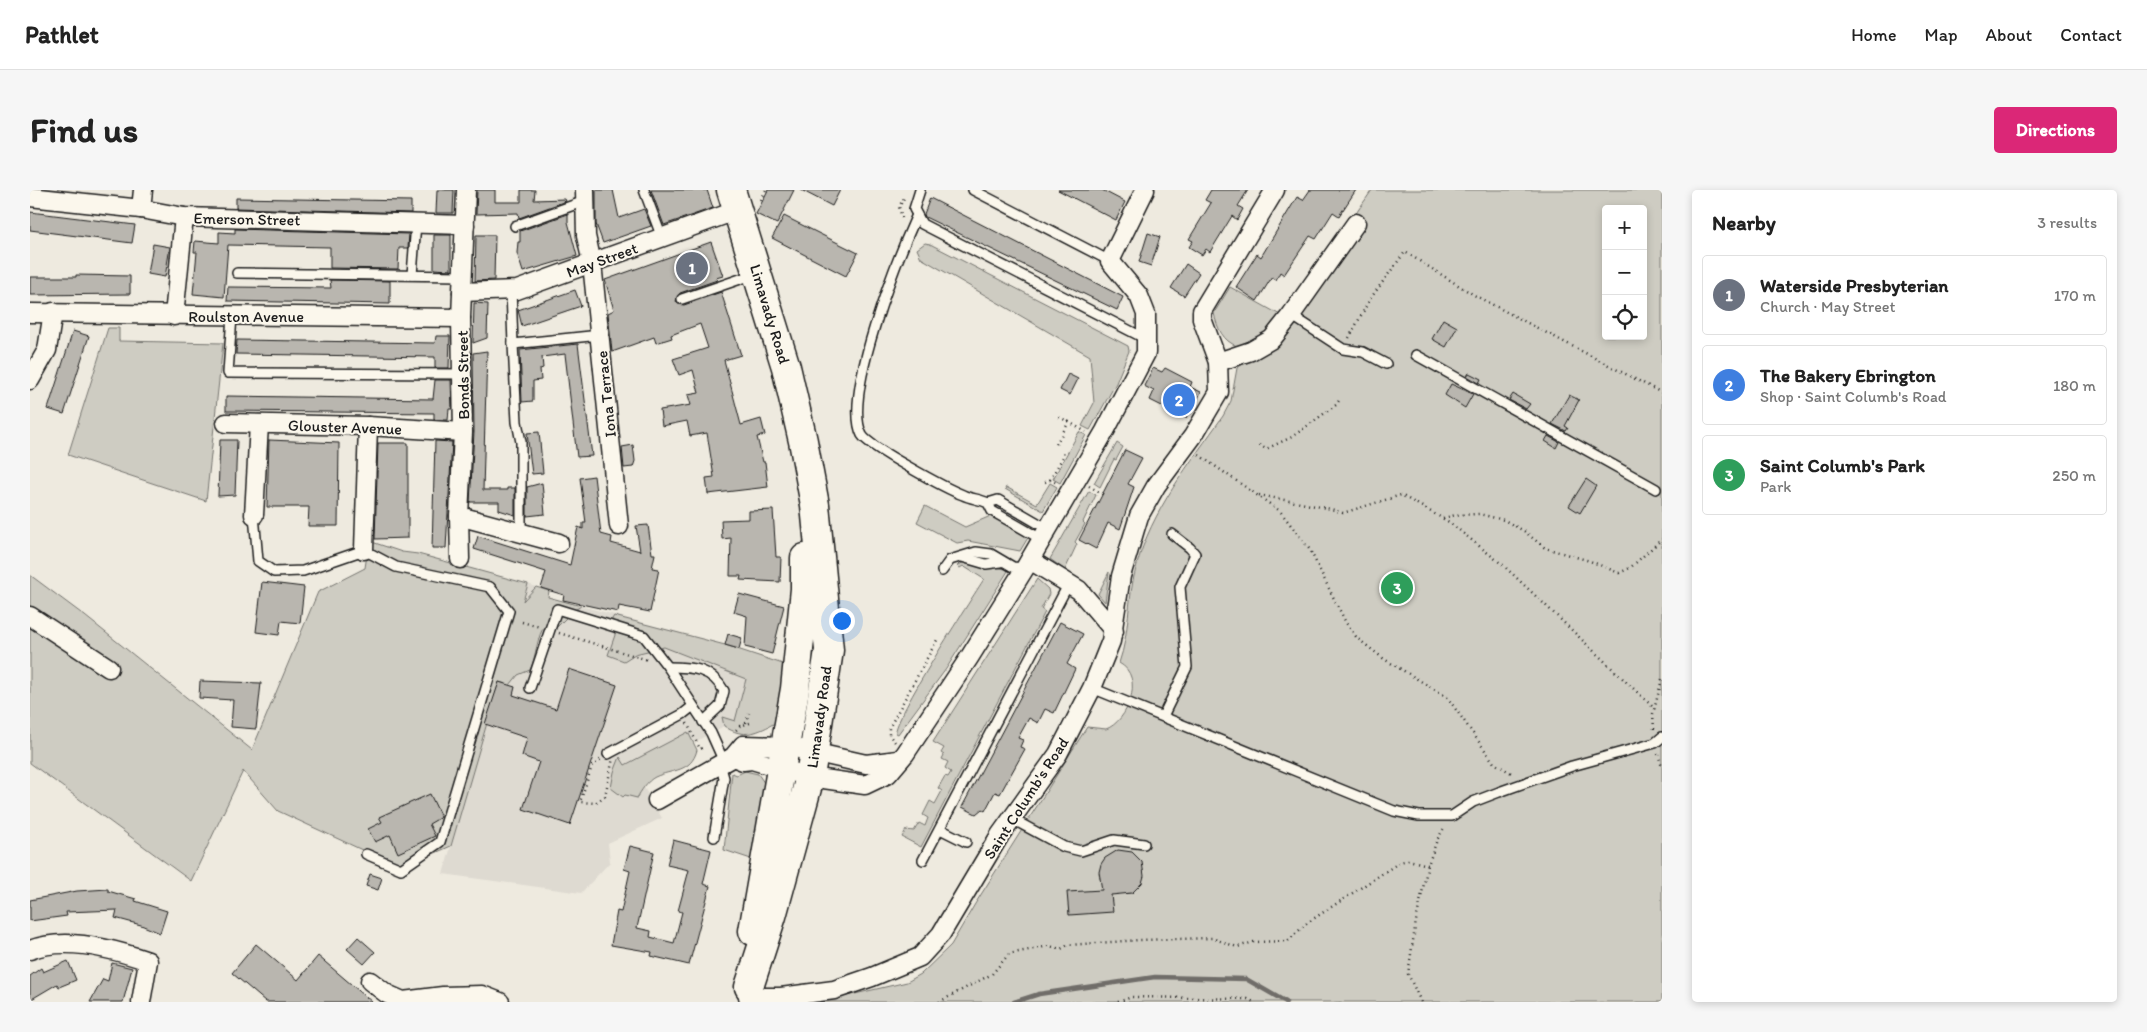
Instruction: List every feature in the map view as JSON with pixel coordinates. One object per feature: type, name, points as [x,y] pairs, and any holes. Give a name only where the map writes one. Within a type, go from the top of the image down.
[{"type":"highway","name":"Limavady Road","points":[[743,200],[758,273],[786,367],[803,441],[815,505],[828,650],[756,908],[748,995]]},
{"type":"highway","name":"Limavady Road","points":[[748,995],[772,916],[798,761],[800,650],[805,589],[803,441]]},
{"type":"street","points":[[140,209],[143,190]]},
{"type":"street","name":"Bonds Street","points":[[460,559],[459,516],[464,432],[462,318],[466,190]]},
{"type":"street","points":[[657,800],[726,761],[743,745],[798,761],[865,784],[888,774],[896,751],[969,658],[1028,564],[1100,439],[1146,353],[1146,314],[1139,296],[1110,261],[1145,190]]},
{"type":"street","name":"Saint Columb's Road","points":[[748,995],[781,997],[834,990],[898,968],[920,957],[941,934],[1012,819],[1058,754],[1092,688],[1114,631],[1121,576],[1139,516],[1156,486],[1186,446],[1219,392],[1218,362],[1202,319],[1206,302],[1275,190]]},
{"type":"street","name":"Iona Terrace","points":[[585,196],[586,236],[592,263],[619,526]]},
{"type":"street","name":"Emerson Street","points":[[30,197],[140,209],[184,217],[466,225]]},
{"type":"street","name":"May Street","points":[[463,284],[511,290],[662,238],[743,200]]},
{"type":"street","points":[[174,316],[184,217]]},
{"type":"street","points":[[1218,362],[1251,351],[1272,338],[1291,316],[1356,223]]},
{"type":"street","points":[[30,380],[47,350],[53,312]]},
{"type":"street","name":"Roulston Avenue","points":[[30,313],[462,318]]},
{"type":"street","name":"Glouster Avenue","points":[[226,423],[368,426],[464,432]]},
{"type":"street","points":[[254,515],[259,424]]},
{"type":"street","points":[[364,550],[368,426]]},
{"type":"street","points":[[459,516],[559,543]]},
{"type":"street","points":[[1028,564],[1079,590],[1114,631]]},
{"type":"street","points":[[30,616],[109,668]]},
{"type":"street","points":[[726,761],[752,760],[866,764],[896,751]]},
{"type":"street","points":[[30,950],[38,947],[74,945],[102,947],[148,961],[141,1002]]},
{"type":"street","points":[[370,981],[387,994],[403,1001],[442,996],[482,995],[500,1002]]},
{"type":"lane","points":[[644,190],[662,238]]},
{"type":"lane","points":[[920,190],[914,209],[916,217],[922,224],[1146,339]]},
{"type":"lane","points":[[973,190],[1110,261]]},
{"type":"lane","points":[[515,226],[585,196]]},
{"type":"lane","points":[[916,217],[867,347],[860,391],[862,435],[875,447],[964,496],[988,503],[998,500],[1048,529]]},
{"type":"lane","points":[[412,275],[416,223]]},
{"type":"lane","points":[[237,273],[412,275],[463,284]]},
{"type":"lane","points":[[682,299],[758,273]]},
{"type":"lane","points":[[511,290],[517,422],[521,442],[521,533]]},
{"type":"lane","points":[[232,316],[228,373],[463,374]]},
{"type":"lane","points":[[1291,316],[1343,349],[1364,352],[1386,364]]},
{"type":"lane","points":[[513,344],[600,335]]},
{"type":"lane","points":[[1416,355],[1656,489]]},
{"type":"lane","points":[[254,515],[258,561],[274,572],[303,571],[364,550],[396,567],[490,587],[510,611],[440,842],[401,869],[366,854]]},
{"type":"lane","points":[[1163,716],[1187,667],[1180,587],[1195,554],[1172,534]]},
{"type":"lane","points":[[942,571],[950,560],[962,556],[986,564],[1001,562],[1013,567],[1028,564]]},
{"type":"lane","points":[[923,860],[1068,584]]},
{"type":"lane","points":[[530,688],[557,609],[644,636],[668,667],[704,722],[726,761],[714,837]]},
{"type":"lane","points":[[668,667],[695,668],[717,679],[724,691],[720,706],[704,722]]},
{"type":"lane","points":[[1092,688],[1394,811],[1419,816],[1452,816],[1473,802],[1572,766],[1659,740]]},
{"type":"lane","points":[[608,754],[683,714],[693,706]]},
{"type":"lane","points":[[1012,819],[1064,847],[1081,851],[1114,840],[1144,844]]},
{"type":"lane","points":[[940,828],[966,842]]},
{"type":"path","points":[[743,200],[766,190]]},
{"type":"path","points":[[908,190],[899,207],[900,213],[911,229]]},
{"type":"path","points":[[1343,349],[1370,299],[1405,252],[1474,295],[1662,393]]},
{"type":"path","points":[[1259,445],[1266,449],[1292,437],[1340,399]]},
{"type":"path","points":[[1059,417],[1100,439]]},
{"type":"path","points":[[1056,444],[1069,422]]},
{"type":"path","points":[[1186,446],[1280,511],[1310,550],[1346,623],[1357,638],[1384,659],[1447,697],[1494,763],[1529,782]]},
{"type":"path","points":[[1050,480],[1063,457],[1064,449]]},
{"type":"path","points":[[1088,486],[1103,494]]},
{"type":"path","points":[[1258,494],[1331,509],[1343,514],[1401,495],[1442,518],[1503,565],[1655,709]]},
{"type":"path","points":[[1442,518],[1456,514],[1479,514],[1504,520],[1524,531],[1545,548],[1590,561],[1618,573],[1630,568],[1662,539]]},
{"type":"path","points":[[522,622],[650,660]]},
{"type":"path","points":[[896,751],[889,735],[889,728],[937,640]]},
{"type":"path","points":[[1662,679],[1655,709],[1662,768]]},
{"type":"path","points":[[746,724],[749,712]]},
{"type":"path","points":[[683,714],[700,749],[734,734],[740,726],[753,722]]},
{"type":"path","points":[[896,751],[900,736]]},
{"type":"path","points":[[608,754],[613,758],[605,796],[595,802],[580,802],[592,766],[608,754]]},
{"type":"path","points":[[1421,1002],[1408,974],[1416,922],[1428,866],[1436,840],[1452,816]]},
{"type":"path","points":[[939,1002],[992,974],[1009,954],[1049,946],[1061,949],[1068,945],[1212,938],[1236,947],[1254,942],[1288,941],[1307,923],[1400,862],[1408,860],[1428,866]]},
{"type":"path","points":[[1118,1002],[1132,997],[1248,999],[1254,1002]]},
{"type":"shaded area","points":[[1372,190],[1662,190],[1662,1002],[820,1002],[907,982],[921,974],[951,945],[1087,727],[1106,729],[1114,725],[1121,718],[1130,699],[1132,688],[1131,678],[1127,670],[1119,663],[1125,640],[1136,568],[1151,527],[1161,507],[1223,416],[1231,401],[1237,368],[1261,352]]},
{"type":"shaded area","points":[[925,243],[1128,346],[1129,351],[1116,383],[1090,430],[1082,426],[1094,403],[1090,356],[921,258],[917,249]]},
{"type":"shaded area","points":[[1230,287],[1282,316],[1270,332],[1237,346],[1224,337],[1219,329],[1214,313]]},
{"type":"shaded area","points":[[108,328],[119,328],[119,341],[223,343],[206,501],[68,455]]},
{"type":"shaded area","points":[[1079,432],[1086,435],[1060,483],[1053,479]]},
{"type":"shaded area","points":[[1117,443],[1123,447],[1116,460],[1114,459],[1100,487],[1094,483]]},
{"type":"shaded area","points":[[1050,483],[1057,487],[1043,511],[1005,489],[1006,487],[1037,504]]},
{"type":"shaded area","points":[[1089,491],[1096,495],[1083,522],[1085,524],[1075,542],[1077,544],[1065,570],[1050,559]]},
{"type":"shaded area","points":[[925,506],[965,527],[993,515],[1029,536],[1020,551],[968,541],[957,543],[917,522]]},
{"type":"shaded area","points":[[369,541],[402,552],[418,554],[528,584],[523,601],[536,587],[549,591],[548,597],[581,606],[573,611],[557,627],[545,626],[540,635],[530,670],[518,675],[510,685],[499,682],[451,846],[401,868],[278,811],[243,771],[191,881],[30,763],[30,575],[85,616],[252,750],[318,592],[365,568]]},
{"type":"shaded area","points":[[966,561],[1008,571],[946,669],[898,734],[896,733],[898,724],[906,707],[984,579],[963,566],[960,568],[957,566]]},
{"type":"shaded area","points":[[1109,572],[1105,602],[1098,594]]},
{"type":"shaded area","points":[[1037,579],[1048,589],[1049,594],[1041,609],[1045,612],[921,847],[902,837],[906,830],[914,831],[919,823],[925,826],[928,818],[923,815],[930,801],[935,804],[942,791],[938,788],[945,776],[948,777],[951,772],[945,768],[948,762],[942,759],[944,755],[941,753],[944,748],[933,742]]},
{"type":"shaded area","points":[[528,584],[549,591],[548,597],[725,645],[777,722],[754,734],[724,726],[636,774],[662,818],[608,843],[610,862],[581,893],[443,874]]},
{"type":"shaded area","points":[[614,616],[725,645],[789,666],[777,722],[764,729],[745,734],[738,733],[724,726],[722,717],[735,721],[746,679],[664,647],[635,654],[624,661],[608,655],[615,635],[612,619]]},
{"type":"shaded area","points":[[688,732],[697,750],[686,767],[655,777],[644,786],[637,798],[625,795],[623,797],[611,788],[614,772],[620,757],[625,765]]},
{"type":"shaded area","points":[[745,771],[758,774],[767,787],[754,860],[724,850],[732,773],[737,775]]},
{"type":"building","points":[[437,190],[454,190],[453,213],[436,213]]},
{"type":"building","points":[[477,190],[495,190],[495,202],[521,202],[521,190],[535,190],[534,200],[565,199],[566,201],[519,218],[518,213],[476,214]]},
{"type":"building","points":[[596,190],[613,190],[619,218],[644,209],[651,226],[603,243],[596,224]]},
{"type":"building","points":[[651,190],[707,190],[713,208],[664,225]]},
{"type":"building","points":[[768,190],[794,190],[777,224],[756,214]]},
{"type":"building","points":[[801,190],[840,190],[832,206]]},
{"type":"building","points":[[1058,190],[1102,190],[1125,202],[1116,220]]},
{"type":"building","points":[[1211,190],[1248,190],[1238,206],[1243,209],[1237,220],[1232,216],[1210,252],[1206,249],[1202,255],[1189,247],[1193,241],[1189,239],[1211,203],[1205,200]]},
{"type":"building","points":[[1310,190],[1356,190],[1339,216],[1333,212],[1316,239],[1310,236],[1284,275],[1280,272],[1276,280],[1272,277],[1257,301],[1236,287],[1257,254],[1261,257],[1297,197],[1303,200]]},
{"type":"building","points":[[236,198],[411,201],[411,213],[236,208]]},
{"type":"building","points":[[930,198],[1123,297],[1117,310],[925,217],[924,214]]},
{"type":"building","points":[[30,212],[135,225],[132,243],[30,230]]},
{"type":"building","points":[[568,214],[568,222],[577,256],[523,272],[517,253],[520,231]]},
{"type":"building","points":[[784,216],[858,253],[846,276],[772,238]]},
{"type":"building","points":[[235,229],[409,234],[408,248],[399,248],[398,269],[330,268],[330,247],[228,245],[224,297],[193,294],[197,252],[194,252],[195,241],[219,243],[219,232],[235,233]]},
{"type":"building","points":[[1148,233],[1160,237],[1151,266],[1139,262]]},
{"type":"building","points":[[434,235],[451,235],[451,270],[434,269]]},
{"type":"building","points":[[476,235],[495,235],[494,280],[475,281]]},
{"type":"building","points":[[711,242],[723,276],[716,278],[717,280],[680,293],[676,301],[678,304],[684,305],[721,292],[741,355],[724,360],[741,425],[761,419],[765,435],[757,437],[763,462],[765,462],[768,487],[708,494],[706,478],[714,477],[707,433],[690,436],[687,421],[662,426],[660,410],[691,405],[688,395],[699,393],[693,370],[679,375],[673,359],[708,348],[700,324],[671,335],[672,338],[656,343],[654,337],[612,352],[608,313],[614,310],[605,280]]},
{"type":"building","points":[[153,244],[170,247],[165,277],[148,274]]},
{"type":"building","points":[[1186,264],[1199,273],[1184,296],[1171,288]]},
{"type":"building","points":[[76,275],[130,276],[130,294],[30,295],[30,277],[76,277]]},
{"type":"building","points":[[330,280],[390,281],[390,304],[227,301],[228,287],[331,288]]},
{"type":"building","points":[[575,290],[581,306],[522,326],[518,310]]},
{"type":"building","points":[[474,303],[488,304],[487,338],[473,343]]},
{"type":"building","points":[[1443,319],[1457,327],[1446,347],[1432,339]]},
{"type":"building","points":[[73,331],[89,336],[64,414],[48,409]]},
{"type":"building","points":[[436,336],[450,336],[449,368],[435,368],[435,357],[236,354],[237,340],[435,343]]},
{"type":"building","points":[[578,344],[592,456],[577,457],[565,354],[542,357],[541,380],[533,381],[533,401],[522,402],[520,350]]},
{"type":"building","points":[[487,351],[483,490],[515,488],[515,515],[499,510],[499,502],[470,502],[474,432],[473,353]]},
{"type":"building","points":[[1153,368],[1162,372],[1165,368],[1192,382],[1190,387],[1201,392],[1186,418],[1150,400],[1154,391],[1144,386]]},
{"type":"building","points":[[1469,373],[1481,379],[1479,383],[1467,376]]},
{"type":"building","points":[[1068,374],[1078,379],[1070,395],[1060,390]]},
{"type":"building","points":[[435,380],[451,380],[452,409],[449,409],[448,420],[434,420],[434,413],[226,411],[226,396],[433,399]]},
{"type":"building","points":[[1451,384],[1473,394],[1465,408],[1445,395]]},
{"type":"building","points":[[1513,394],[1530,404],[1526,409],[1509,400]]},
{"type":"building","points":[[1569,395],[1579,400],[1565,426],[1568,428],[1566,431],[1552,424]]},
{"type":"building","points":[[539,432],[543,473],[532,474],[527,433]]},
{"type":"building","points":[[1548,436],[1559,442],[1556,448],[1545,441]]},
{"type":"building","points":[[220,440],[237,440],[235,495],[218,496]]},
{"type":"building","points":[[269,440],[339,443],[338,526],[308,526],[309,507],[267,507]]},
{"type":"building","points":[[435,441],[452,442],[446,548],[432,548]]},
{"type":"building","points":[[378,443],[408,443],[408,538],[375,539]]},
{"type":"building","points":[[633,445],[635,461],[633,467],[624,468],[622,447]]},
{"type":"building","points":[[1125,450],[1142,458],[1128,484],[1134,487],[1120,529],[1108,523],[1096,549],[1079,540]]},
{"type":"building","points":[[594,476],[601,534],[612,537],[611,543],[640,551],[636,526],[648,525],[652,554],[655,554],[652,568],[659,569],[650,612],[619,606],[618,612],[563,600],[564,595],[541,588],[546,572],[474,549],[478,536],[570,565],[578,527],[583,529],[583,523],[586,523],[580,478]]},
{"type":"building","points":[[1586,479],[1596,486],[1580,513],[1569,506]]},
{"type":"building","points":[[542,483],[545,514],[527,516],[527,487]]},
{"type":"building","points":[[773,510],[776,557],[781,557],[780,582],[740,580],[741,576],[730,576],[731,538],[722,539],[721,520],[749,519],[749,511]]},
{"type":"building","points":[[262,582],[304,587],[300,623],[281,621],[279,635],[256,632]]},
{"type":"building","points":[[739,594],[784,606],[772,654],[745,647],[747,616],[734,612]]},
{"type":"building","points":[[1060,622],[1083,634],[1067,664],[1075,669],[1054,713],[1045,709],[1038,723],[1029,718],[1018,738],[1023,740],[1020,747],[1025,749],[1000,794],[995,792],[985,811],[982,809],[976,814],[962,807]]},
{"type":"building","points":[[728,634],[742,638],[739,649],[725,645]]},
{"type":"building","points":[[569,669],[617,685],[570,825],[523,809],[539,762],[522,756],[527,738],[485,724],[499,682],[515,687],[513,695],[556,709]]},
{"type":"building","points":[[200,681],[261,683],[256,729],[231,727],[233,700],[199,698]]},
{"type":"building","points":[[430,794],[441,817],[429,824],[435,836],[398,853],[390,835],[375,842],[368,829],[382,822],[379,817]]},
{"type":"building","points":[[673,840],[711,850],[703,884],[710,886],[689,965],[651,956],[652,952],[611,945],[617,911],[621,912],[630,871],[624,869],[630,846],[654,852],[637,928],[651,931],[650,937],[674,943],[682,912],[678,911],[689,870],[667,865]]},
{"type":"building","points":[[1118,850],[1132,852],[1142,862],[1144,876],[1142,883],[1132,893],[1111,895],[1113,912],[1069,915],[1067,892],[1102,890],[1099,872],[1101,864],[1105,858]]},
{"type":"building","points":[[370,874],[382,878],[378,890],[366,886]]},
{"type":"building","points":[[108,889],[108,891],[167,911],[160,933],[141,925],[115,918],[117,910],[66,912],[67,916],[30,921],[30,900],[77,891]]},
{"type":"building","points":[[358,937],[375,952],[364,964],[347,949]]},
{"type":"building","points":[[256,944],[298,980],[318,956],[372,1002],[266,1002],[232,973]]},
{"type":"building","points":[[68,961],[76,980],[59,987],[57,984],[30,1000],[30,976],[41,968],[43,972]]},
{"type":"building","points":[[112,963],[132,968],[123,1002],[90,1002],[103,979],[108,981]]},
{"type":"waterway","points":[[1014,1002],[1039,994],[1155,977],[1246,979],[1286,1002]]},
{"type":"place","name":"Waterside Presbyterian","points":[[692,268]]},
{"type":"place","name":"The Bakery Ebrington","points":[[1179,400]]},
{"type":"place","name":"Saint Columb's Park","points":[[1397,588]]}]
